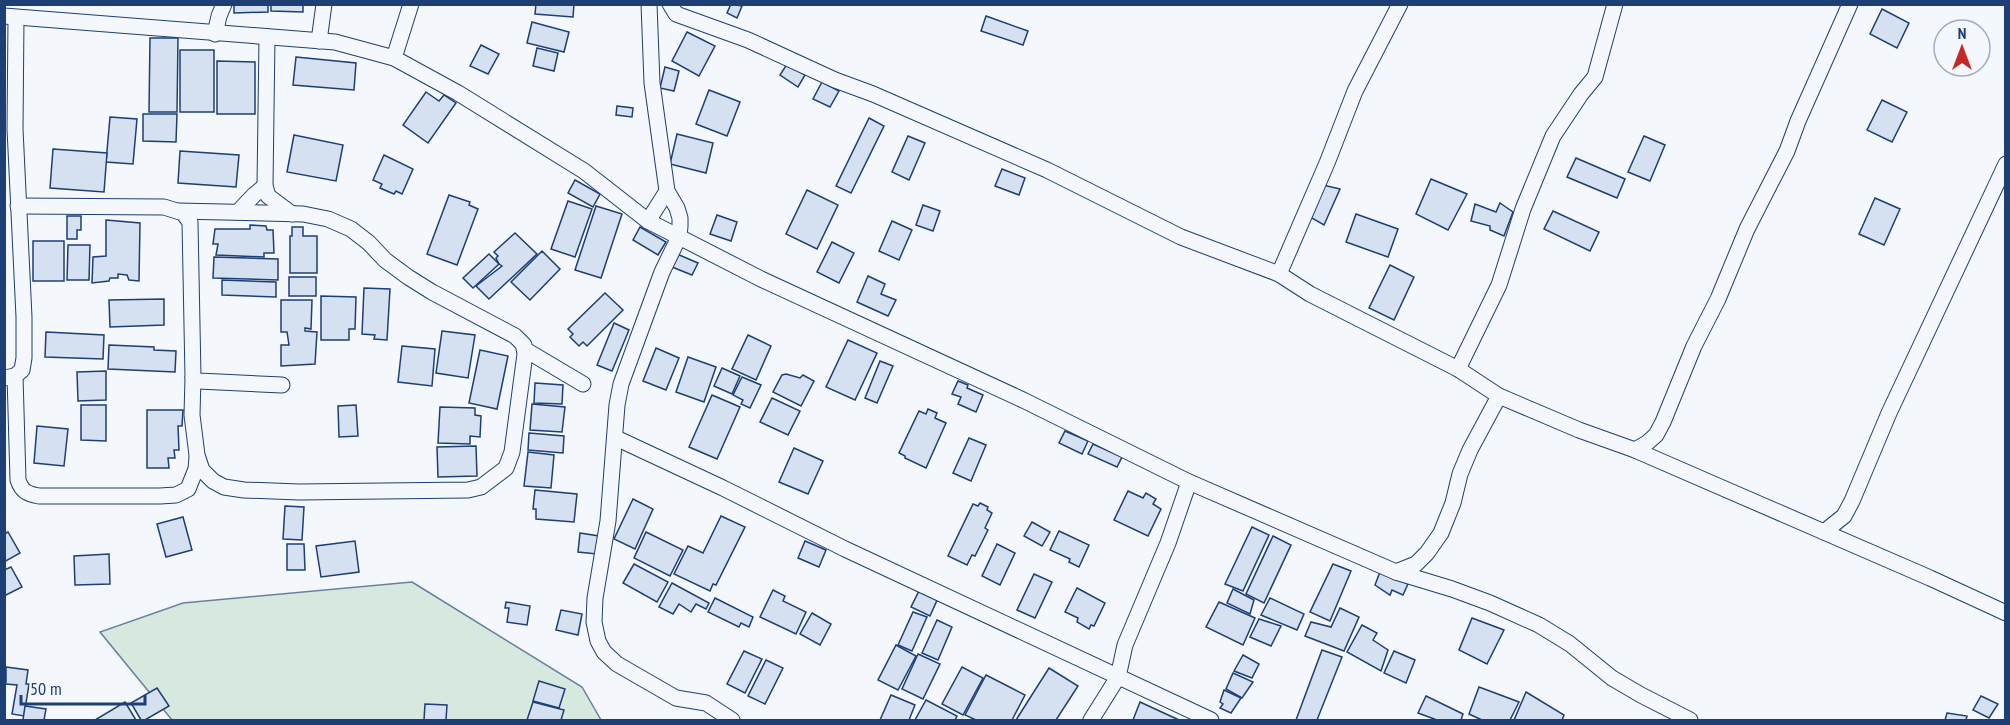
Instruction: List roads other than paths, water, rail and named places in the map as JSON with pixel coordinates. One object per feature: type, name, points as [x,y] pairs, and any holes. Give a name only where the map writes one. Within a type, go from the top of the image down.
[{"type":"street","points":[[215,34],[224,4]]},
{"type":"street","points":[[319,41],[324,4]]},
{"type":"street","points":[[394,58],[411,4]]},
{"type":"street","points":[[649,4],[652,83],[667,190],[680,218],[679,237],[662,272],[621,384],[617,405],[608,521],[595,598],[594,622],[597,641],[617,664],[676,698],[706,703],[732,720]]},
{"type":"street","points":[[670,4],[676,14],[748,40],[835,80],[884,98],[1047,170],[1181,237],[1279,274],[1310,294],[1458,369],[1499,396],[1635,450],[2006,613]]},
{"type":"street","points":[[1279,274],[1355,91],[1400,4]]},
{"type":"street","points":[[1458,369],[1499,285],[1523,209],[1553,136],[1595,77],[1615,4]]},
{"type":"street","points":[[1635,450],[1656,435],[1663,422],[1694,346],[1718,299],[1747,229],[1787,151],[1850,4]]},
{"type":"street","points":[[18,206],[164,207],[183,213],[190,222],[192,415],[197,455],[196,469],[188,489],[176,495],[58,497],[26,494],[18,480],[10,377],[22,370],[24,358],[10,17],[335,42],[394,58],[458,93],[584,171],[648,221],[761,279],[1023,400],[1189,482],[1396,572],[1490,603],[1539,626],[1570,644],[1612,678],[1690,720]]},
{"type":"street","points":[[267,37],[265,186],[268,196],[292,214]]},
{"type":"street","points":[[1824,532],[1844,516],[1852,501],[1889,413],[2006,164]]},
{"type":"street","points":[[238,212],[265,186]]},
{"type":"street","points":[[648,221],[667,190]]},
{"type":"street","points":[[178,211],[319,216],[351,229],[385,260],[408,277],[515,336],[524,345],[525,362],[512,452],[506,468],[481,487],[449,491],[244,490],[224,487],[213,481],[202,470],[197,455]]},
{"type":"street","points":[[524,349],[583,384]]},
{"type":"street","points":[[193,377],[198,381],[282,385]]},
{"type":"street","points":[[1396,572],[1416,564],[1441,533],[1454,503],[1460,474],[1470,450],[1499,396]]},
{"type":"street","points":[[616,438],[845,549],[1212,720]]},
{"type":"street","points":[[1090,720],[1118,677],[1125,645],[1168,543],[1189,482]]}]
